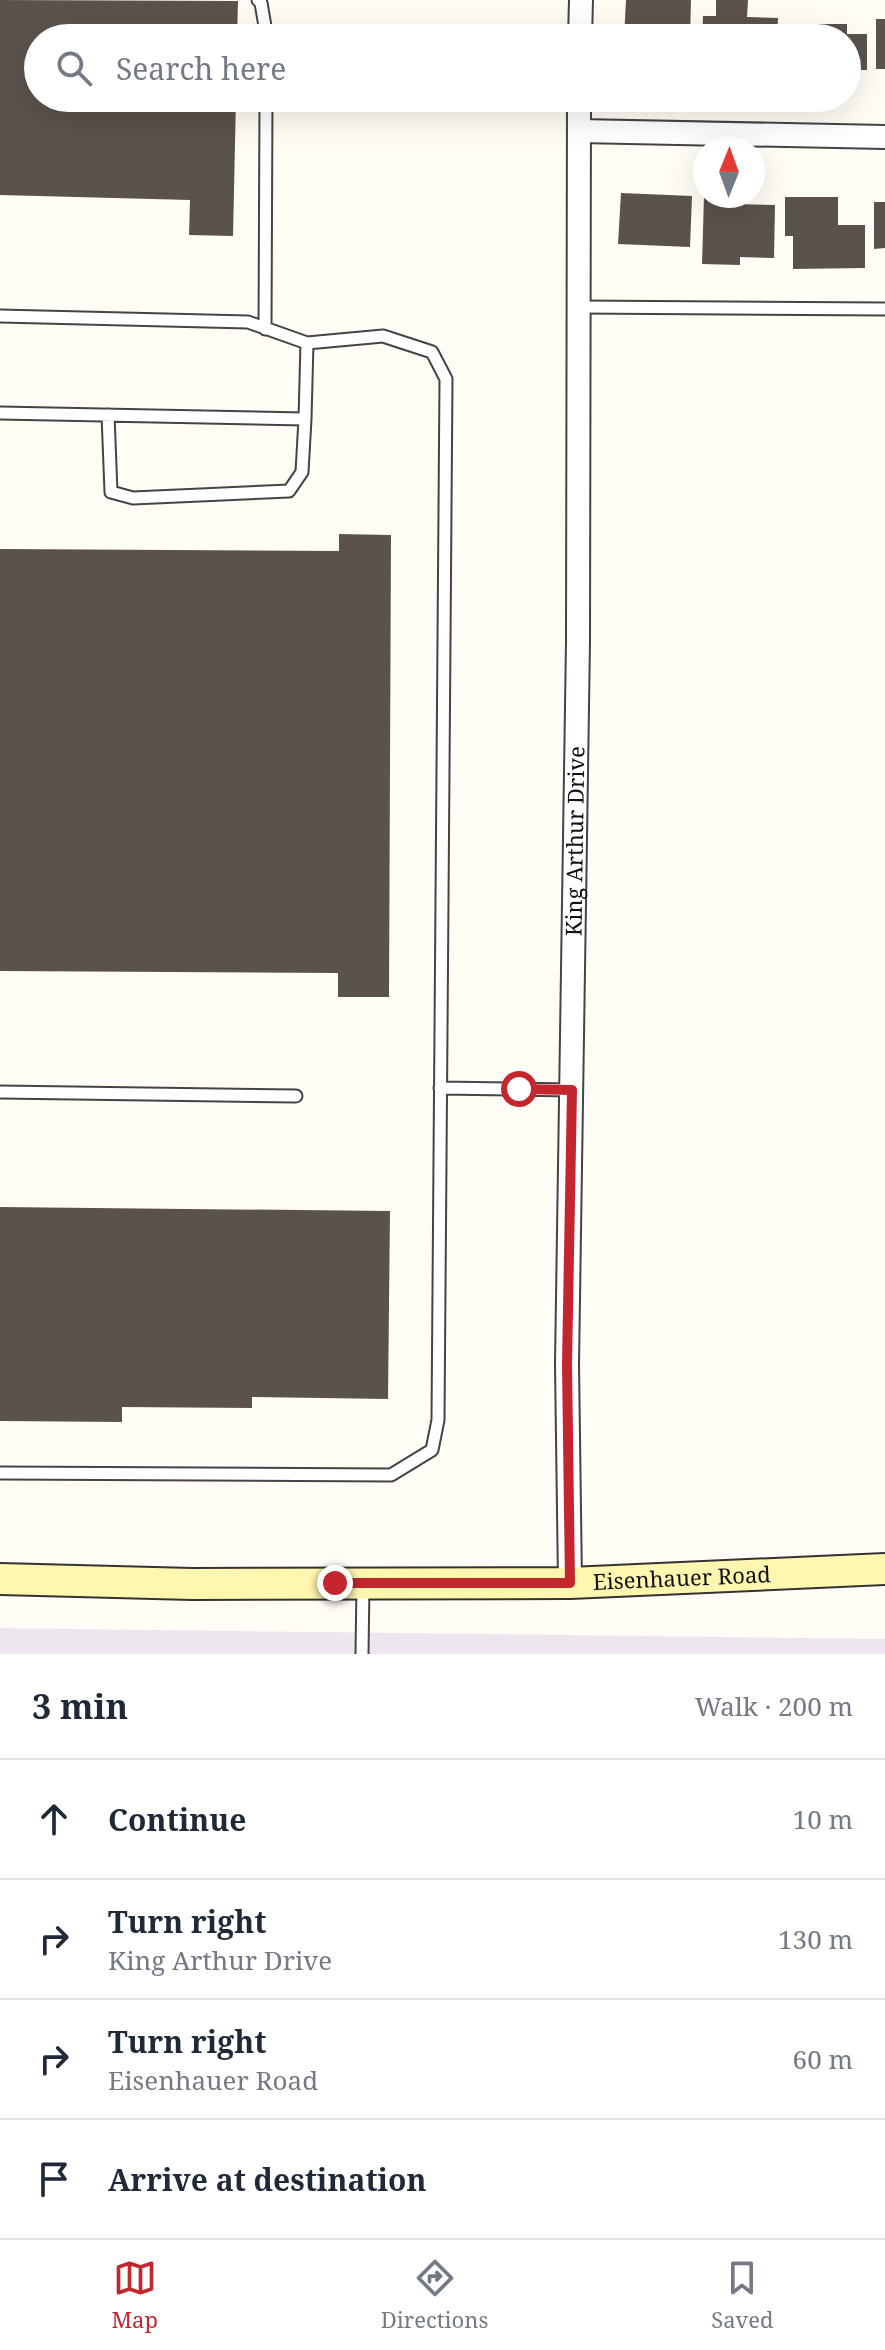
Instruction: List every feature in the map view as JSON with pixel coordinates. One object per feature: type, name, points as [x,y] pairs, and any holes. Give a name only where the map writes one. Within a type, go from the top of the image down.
[{"type":"main road","name":"Eisenhauer Road","points":[[0,1579],[192,1584],[570,1583],[885,1569]]},
{"type":"street","points":[[580,24],[581,0]]},
{"type":"street","name":"King Arthur Drive","points":[[570,1583],[567,1364],[578,641],[579,112]]},
{"type":"street","points":[[579,131],[885,137]]},
{"type":"lane","points":[[258,0],[265,24]]},
{"type":"lane","points":[[265,329],[266,112]]},
{"type":"lane","points":[[579,307],[885,309]]},
{"type":"lane","points":[[0,316],[248,322],[307,343],[383,336],[432,352],[446,379],[438,1420],[432,1450],[391,1475],[0,1473]]},
{"type":"lane","points":[[108,415],[111,492],[133,498],[289,491],[302,472],[307,343]]},
{"type":"lane","points":[[0,413],[305,419]]},
{"type":"lane","points":[[440,1088],[572,1090]]},
{"type":"lane","points":[[0,1092],[296,1096]]},
{"type":"lane","points":[[362,1654],[363,1583]]},
{"type":"shaded area","points":[[0,1628],[885,1639],[885,1654],[0,1654]]},
{"type":"building","points":[[0,0],[238,1],[237,24],[24,24],[24,112],[236,112],[233,236],[189,235],[190,200],[0,195]]},
{"type":"building","points":[[626,0],[691,0],[690,24],[625,24]]},
{"type":"building","points":[[716,0],[748,0],[747,17],[778,18],[778,24],[703,24],[703,16],[716,16]]},
{"type":"building","points":[[876,19],[885,19],[885,69],[876,69]]},
{"type":"building","points":[[861,34],[867,34],[867,70],[861,70]]},
{"type":"building","points":[[621,193],[692,196],[690,247],[618,244]]},
{"type":"building","points":[[785,197],[838,197],[838,225],[865,225],[865,268],[793,269],[793,236],[785,236]]},
{"type":"building","points":[[874,202],[885,202],[885,248],[874,249]]},
{"type":"building","points":[[765,205],[775,205],[774,258],[740,257],[740,265],[702,264],[704,208],[765,208]]},
{"type":"building","points":[[339,534],[391,535],[389,997],[338,997],[338,973],[0,971],[0,549],[339,551]]},
{"type":"building","points":[[0,1207],[390,1211],[388,1399],[252,1397],[252,1408],[122,1407],[122,1422],[0,1421]]},
{"type":"route","points":[[335,1583],[570,1583],[567,1364],[572,1090],[519,1089]]}]
